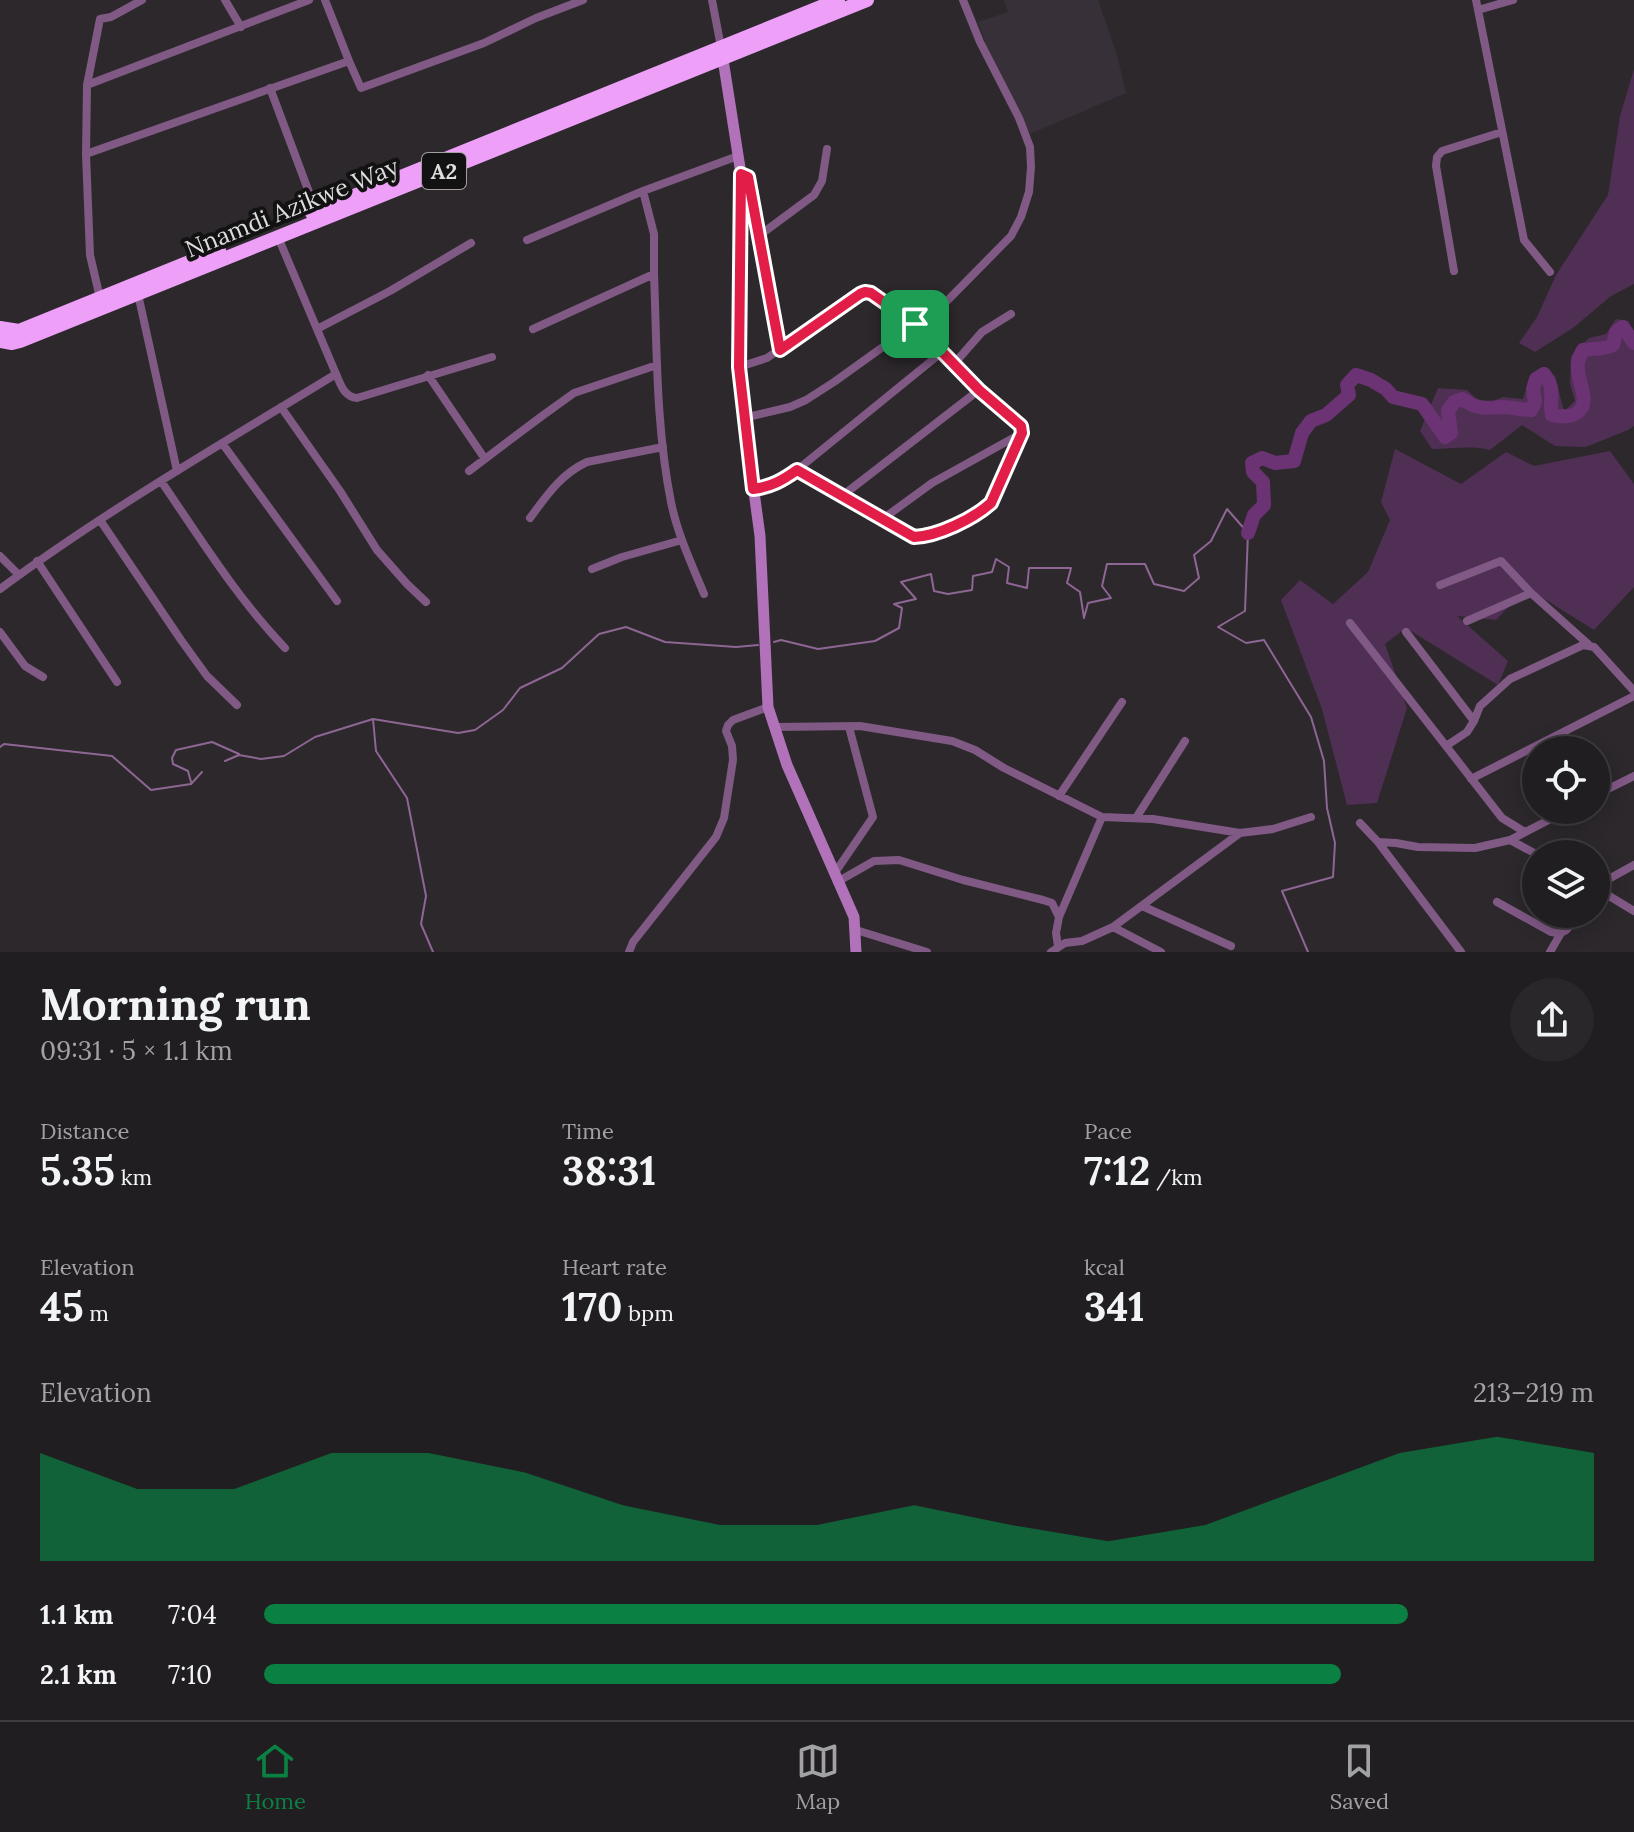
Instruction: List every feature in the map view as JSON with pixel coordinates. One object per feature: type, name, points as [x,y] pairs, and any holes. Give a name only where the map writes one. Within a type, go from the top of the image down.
[{"type":"highway","name":"Nnamdi Azikwe Way","points":[[0,341],[20,341],[138,294],[722,53],[838,0]]},
{"type":"highway","name":"Nnamdi Azikwe Way","points":[[0,328],[19,331],[316,211],[867,0]]},
{"type":"street","points":[[100,298],[90,255],[87,85],[100,19],[111,17],[142,0]]},
{"type":"street","points":[[225,0],[241,27]]},
{"type":"street","points":[[87,85],[241,27],[293,3],[309,0]]},
{"type":"street","points":[[328,2],[361,88],[484,43],[583,0]]},
{"type":"street","points":[[712,0],[741,174],[739,367],[760,536],[768,707],[787,765],[854,917],[856,952]]},
{"type":"street","points":[[744,418],[806,400],[947,301],[1011,236],[1021,217],[1029,192],[1030,147],[963,0]]},
{"type":"street","points":[[1476,0],[1524,240],[1550,272]]},
{"type":"street","points":[[1478,10],[1513,0]]},
{"type":"street","points":[[86,154],[349,61]]},
{"type":"street","points":[[270,88],[316,211]]},
{"type":"street","points":[[1454,271],[1437,157],[1442,151],[1502,132]]},
{"type":"street","points":[[760,235],[814,195],[822,181],[827,149]]},
{"type":"street","points":[[527,240],[643,191],[738,156]]},
{"type":"street","points":[[741,174],[748,177],[780,350]]},
{"type":"street","points":[[643,191],[654,234],[657,365],[671,505],[704,594]]},
{"type":"street","points":[[278,237],[336,374],[350,398],[492,357]]},
{"type":"street","points":[[317,329],[390,291],[471,243]]},
{"type":"street","points":[[533,329],[654,274]]},
{"type":"street","points":[[739,367],[780,350],[865,292],[871,293],[915,324],[953,365],[1021,426],[1022,433],[991,503],[958,524],[919,537],[914,537],[797,470]]},
{"type":"street","points":[[138,294],[177,471]]},
{"type":"street","points":[[953,365],[982,332],[1011,314]]},
{"type":"street","points":[[753,489],[779,482],[797,470],[941,353]]},
{"type":"street","points":[[469,471],[574,393],[657,365]]},
{"type":"street","points":[[0,589],[100,520],[336,374]]},
{"type":"street","points":[[428,375],[485,459]]},
{"type":"street","points":[[842,496],[979,390]]},
{"type":"street","points":[[281,407],[377,550],[426,602]]},
{"type":"street","points":[[884,518],[932,483],[1022,433]]},
{"type":"street","points":[[222,443],[337,601]]},
{"type":"street","points":[[530,518],[553,487],[577,466],[663,447]]},
{"type":"street","points":[[161,481],[230,581],[285,648]]},
{"type":"street","points":[[100,520],[207,676],[237,705]]},
{"type":"street","points":[[592,569],[682,540]]},
{"type":"street","points":[[0,556],[19,575]]},
{"type":"street","points":[[37,561],[117,682]]},
{"type":"street","points":[[1440,585],[1501,561],[1588,645]]},
{"type":"street","points":[[1467,621],[1531,593]]},
{"type":"street","points":[[1350,623],[1502,818],[1525,832]]},
{"type":"street","points":[[0,632],[25,666],[43,677]]},
{"type":"street","points":[[1406,632],[1474,721]]},
{"type":"street","points":[[1446,746],[1467,732],[1480,706],[1510,679],[1583,645],[1594,647],[1634,694],[1471,779]]},
{"type":"street","points":[[1059,796],[1122,702]]},
{"type":"street","points":[[629,952],[633,942],[716,837],[724,818],[733,760],[726,731],[728,725],[733,720],[768,707]]},
{"type":"street","points":[[774,727],[860,726],[963,744],[1102,817],[1153,819],[1240,833],[1273,829],[1311,817]]},
{"type":"street","points":[[835,878],[873,817],[849,727]]},
{"type":"street","points":[[1136,818],[1185,741]]},
{"type":"street","points":[[1610,788],[1634,776]]},
{"type":"street","points":[[1054,949],[1059,917],[1102,817]]},
{"type":"street","points":[[1360,823],[1378,842],[1461,952]]},
{"type":"street","points":[[1378,842],[1418,847],[1475,848],[1510,840],[1541,824]]},
{"type":"street","points":[[1054,949],[1113,927],[1240,833]]},
{"type":"street","points":[[1510,840],[1522,846]]},
{"type":"street","points":[[835,878],[874,861],[899,860],[1052,903],[1059,917]]},
{"type":"street","points":[[1610,879],[1634,865]]},
{"type":"street","points":[[1610,896],[1634,911]]},
{"type":"street","points":[[1497,902],[1551,932],[1561,933],[1568,928]]},
{"type":"street","points":[[1142,906],[1231,946]]},
{"type":"street","points":[[1113,927],[1161,952]]},
{"type":"street","points":[[856,930],[927,952]]},
{"type":"street","points":[[1550,952],[1561,933]]},
{"type":"shaded area","points":[[1004,0],[1098,0],[1126,93],[1030,134],[992,61],[978,22],[1008,12]]},
{"type":"shaded area","points":[[1634,69],[1634,284],[1611,296],[1573,328],[1535,352],[1519,343],[1537,317],[1556,275],[1608,195],[1620,116]]},
{"type":"shaded area","points":[[1616,319],[1628,321],[1634,333],[1634,426],[1628,430],[1586,447],[1555,446],[1522,425],[1490,450],[1469,447],[1432,449],[1420,431],[1438,388],[1467,390],[1483,405],[1503,397],[1523,399],[1528,383],[1542,367],[1555,376],[1564,411],[1575,401],[1570,384],[1571,356],[1589,338],[1606,334]]},
{"type":"shaded area","points":[[1395,449],[1461,484],[1506,452],[1534,466],[1610,451],[1634,484],[1634,587],[1594,630],[1527,588],[1496,620],[1457,616],[1508,661],[1498,685],[1406,628],[1385,644],[1407,708],[1377,803],[1347,805],[1322,709],[1281,600],[1300,580],[1333,604],[1368,572],[1390,520],[1381,502]]},
{"type":"waterway","points":[[1248,533],[1254,515],[1264,505],[1263,482],[1253,472],[1252,463],[1262,458],[1275,463],[1294,461],[1302,433],[1311,421],[1326,415],[1349,395],[1347,385],[1356,375],[1371,380],[1393,397],[1422,404],[1445,437],[1451,433],[1448,411],[1454,402],[1462,399],[1482,408],[1531,410],[1535,402],[1533,389],[1536,379],[1544,374],[1551,390],[1552,415],[1575,414],[1583,402],[1578,369],[1583,350],[1613,345],[1616,332],[1623,327],[1634,343]]},
{"type":"waterway","points":[[774,642],[781,640],[818,649],[875,641],[899,628],[902,608],[894,604],[916,599],[901,582],[931,574],[934,591],[948,594],[972,590],[973,576],[992,572],[996,559],[1009,567],[1007,583],[1027,588],[1029,568],[1071,568],[1067,583],[1080,592],[1084,618],[1088,603],[1111,598],[1102,586],[1107,564],[1145,564],[1154,584],[1184,591],[1199,578],[1194,555],[1211,541],[1227,509],[1248,533],[1245,611],[1218,627],[1246,643],[1264,640],[1311,717],[1324,761],[1327,808],[1335,843],[1333,877],[1282,891],[1308,952]]},
{"type":"waterway","points":[[225,761],[239,755],[261,759],[284,756],[315,737],[373,719],[458,733],[475,730],[503,710],[520,688],[562,668],[599,634],[626,627],[665,642],[736,647],[758,645]]},
{"type":"waterway","points":[[373,719],[376,751],[407,798],[426,896],[421,924],[433,952]]},
{"type":"waterway","points":[[191,782],[188,771],[173,764],[176,750],[212,742],[239,754]]},
{"type":"waterway","points":[[0,747],[4,744],[112,756],[151,790],[191,784],[202,772]]},
{"type":"route","points":[[741,174],[748,177],[780,350],[865,292],[915,324],[979,390],[1021,426],[1022,433],[991,503],[958,524],[914,537],[797,470],[779,482],[753,489],[739,367],[741,174]]}]
